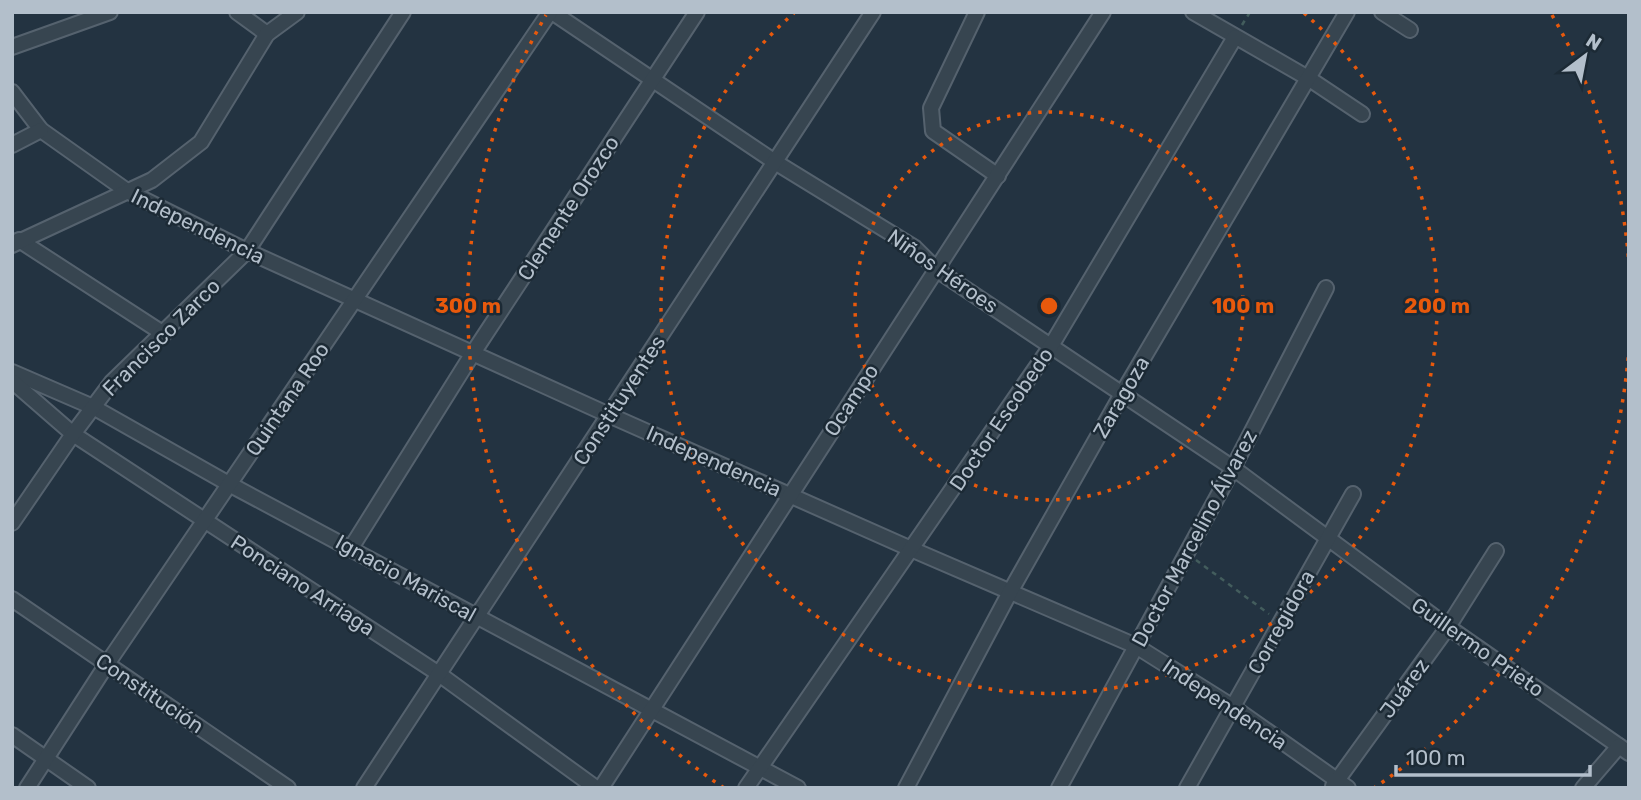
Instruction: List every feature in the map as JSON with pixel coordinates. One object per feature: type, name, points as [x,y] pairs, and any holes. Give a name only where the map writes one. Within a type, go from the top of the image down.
[{"type":"street","points":[[12,47],[110,12]]},
{"type":"street","points":[[237,12],[267,34]]},
{"type":"street","points":[[16,242],[152,180],[201,142],[267,34],[298,12]]},
{"type":"street","name":"Francisco Zarco","points":[[12,523],[112,382],[247,251],[404,12]]},
{"type":"street","name":"Niños Héroes","points":[[551,12],[775,162],[915,248],[937,270],[1233,468],[1328,538]]},
{"type":"street","name":"Quintana Roo","points":[[27,788],[107,664],[551,12]]},
{"type":"street","name":"Clemente Orozco","points":[[351,548],[473,353],[697,12]]},
{"type":"street","name":"Constituyentes","points":[[364,788],[873,12]]},
{"type":"street","points":[[977,12],[931,108],[933,131],[998,176]]},
{"type":"street","name":"Ocampo","points":[[598,788],[652,710],[1103,12]]},
{"type":"street","points":[[1193,12],[1308,78],[1362,114]]},
{"type":"street","name":"Zaragoza","points":[[906,788],[1010,592],[1122,394],[1347,12]]},
{"type":"street","points":[[1382,12],[1410,30]]},
{"type":"street","name":"Doctor Escobedo","points":[[746,788],[1051,346],[1235,37]]},
{"type":"street","name":"Independencia","points":[[12,92],[41,130],[127,191],[247,251],[609,415],[1136,646],[1233,707],[1339,785]]},
{"type":"street","points":[[12,145],[41,130]]},
{"type":"street","points":[[16,242],[164,334]]},
{"type":"street","name":"Doctor Marcelino Álvarez","points":[[1059,788],[1233,468],[1326,288]]},
{"type":"street","name":"Ignacio Mariscal","points":[[12,372],[93,407],[229,485],[798,788]]},
{"type":"street","name":"Ponciano Arriaga","points":[[12,380],[73,434],[439,674],[598,788]]},
{"type":"street","name":"Corregidora","points":[[1187,788],[1353,494]]},
{"type":"street","name":"Guillermo Prieto","points":[[1328,538],[1448,627],[1624,749]]},
{"type":"street","name":"Juárez","points":[[1339,785],[1448,627],[1496,551]]},
{"type":"street","name":"Constitución","points":[[12,599],[288,788]]},
{"type":"street","points":[[12,735],[89,788]]},
{"type":"street","points":[[1584,788],[1624,749]]},
{"type":"path","points":[[1186,553],[1281,622]]}]
